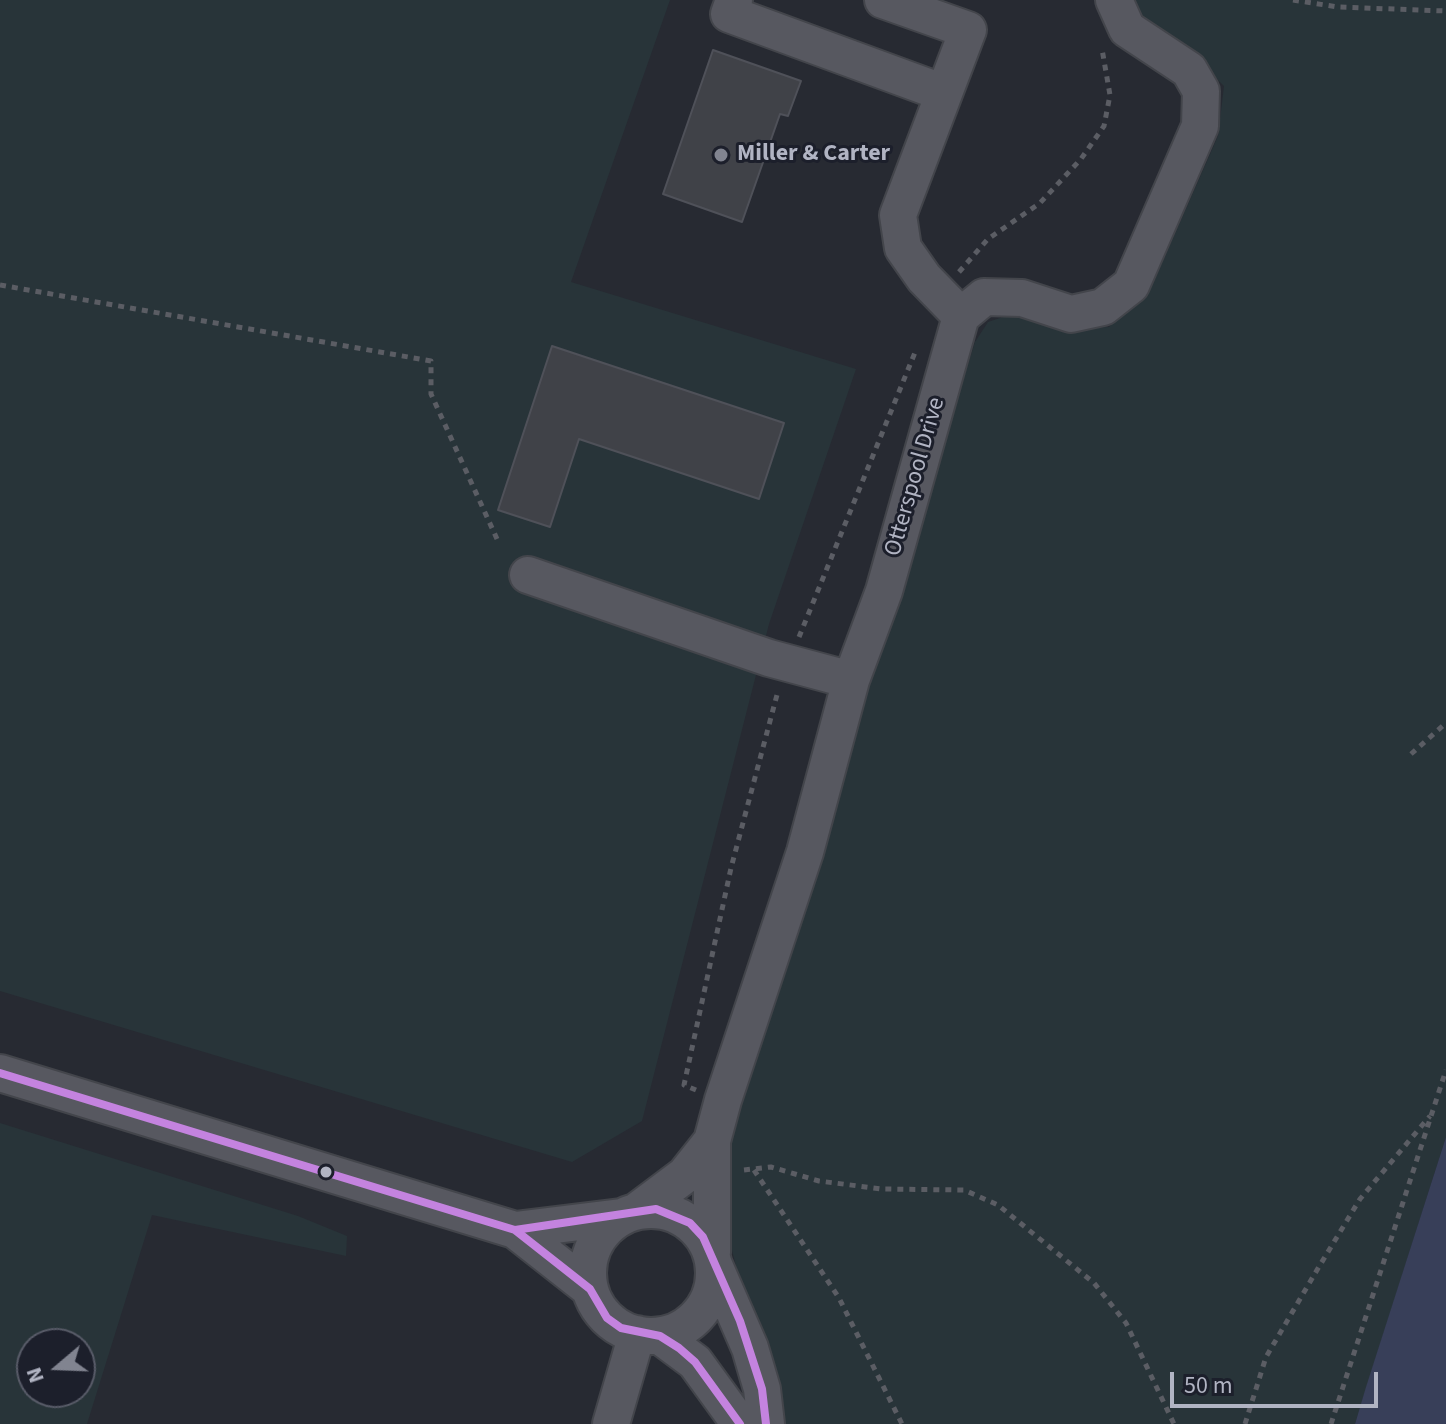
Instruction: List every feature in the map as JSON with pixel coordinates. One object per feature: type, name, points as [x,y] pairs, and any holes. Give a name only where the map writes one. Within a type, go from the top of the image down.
[{"type":"street","points":[[734,0],[729,14],[944,93]]},
{"type":"street","points":[[883,0],[968,30],[898,215],[903,248],[924,278],[961,316],[984,297],[1022,298],[1071,314],[1103,307],[1131,285],[1200,126],[1201,91],[1189,70],[1127,29],[1114,0]]},
{"type":"street","name":"Otterspool Drive","points":[[713,1259],[712,1156],[805,852],[851,680],[884,591],[961,316]]},
{"type":"street","points":[[528,575],[769,658],[851,680]]},
{"type":"street","points":[[0,1073],[515,1230],[590,1289],[607,1318],[648,1335],[695,1362],[740,1424]]},
{"type":"street","name":"Otterspool Drive","points":[[629,1214],[712,1156]]},
{"type":"street","points":[[515,1230],[656,1209],[690,1223],[713,1259],[750,1348],[762,1389],[766,1424]]},
{"type":"street","points":[[590,1289],[588,1268],[593,1248],[604,1230],[629,1214]]},
{"type":"street","points":[[648,1335],[679,1330],[695,1318],[707,1303],[713,1284],[713,1259]]},
{"type":"street","points":[[611,1424],[623,1382],[648,1335]]},
{"type":"street","points":[[623,1382],[636,1424]]},
{"type":"path","points":[[1293,0],[1338,7],[1446,11]]},
{"type":"path","points":[[0,285],[431,361],[431,394],[497,539]]},
{"type":"path","points":[[1411,754],[1446,723]]},
{"type":"path","points":[[1331,1424],[1446,1070]]},
{"type":"path","points":[[1245,1424],[1266,1357],[1317,1270],[1360,1199],[1433,1112]]},
{"type":"path","points":[[712,1156],[754,1169],[771,1167],[819,1181],[882,1189],[964,1190],[998,1205],[1094,1283],[1126,1323],[1174,1424]]},
{"type":"path","points":[[754,1169],[839,1298],[902,1424]]},
{"type":"shaded area","points":[[0,0],[670,0],[571,282],[856,369],[769,624],[642,1121],[572,1162],[0,991]]},
{"type":"shaded area","points":[[1128,0],[1446,0],[1446,1137],[1355,1424],[777,1424],[722,1212],[731,1121],[975,342],[988,322],[1009,315],[1070,328],[1109,327],[1152,286],[1218,136],[1224,86],[1196,58],[1141,27]]},
{"type":"shaded area","points":[[0,1123],[298,1216],[347,1236],[346,1256],[152,1215],[96,1395],[96,1328],[16,1328],[16,1408],[92,1408],[87,1424],[0,1424]]},
{"type":"water","points":[[1446,1137],[1446,1424],[1355,1424],[1366,1387]]},
{"type":"building","name":"Miller & Carter","points":[[713,50],[801,81],[788,116],[780,114],[742,222],[663,194]]},
{"type":"building","points":[[552,346],[784,423],[759,499],[579,439],[550,527],[498,510]]},
{"type":"transit line","points":[[0,1073],[515,1230],[590,1289],[607,1318],[621,1328],[660,1336],[679,1348],[695,1362],[740,1424]]},
{"type":"transit line","points":[[515,1230],[656,1209],[690,1223],[703,1237],[740,1321],[762,1389],[766,1424]]},
{"type":"place","name":"Miller & Carter","points":[[721,155]]}]
